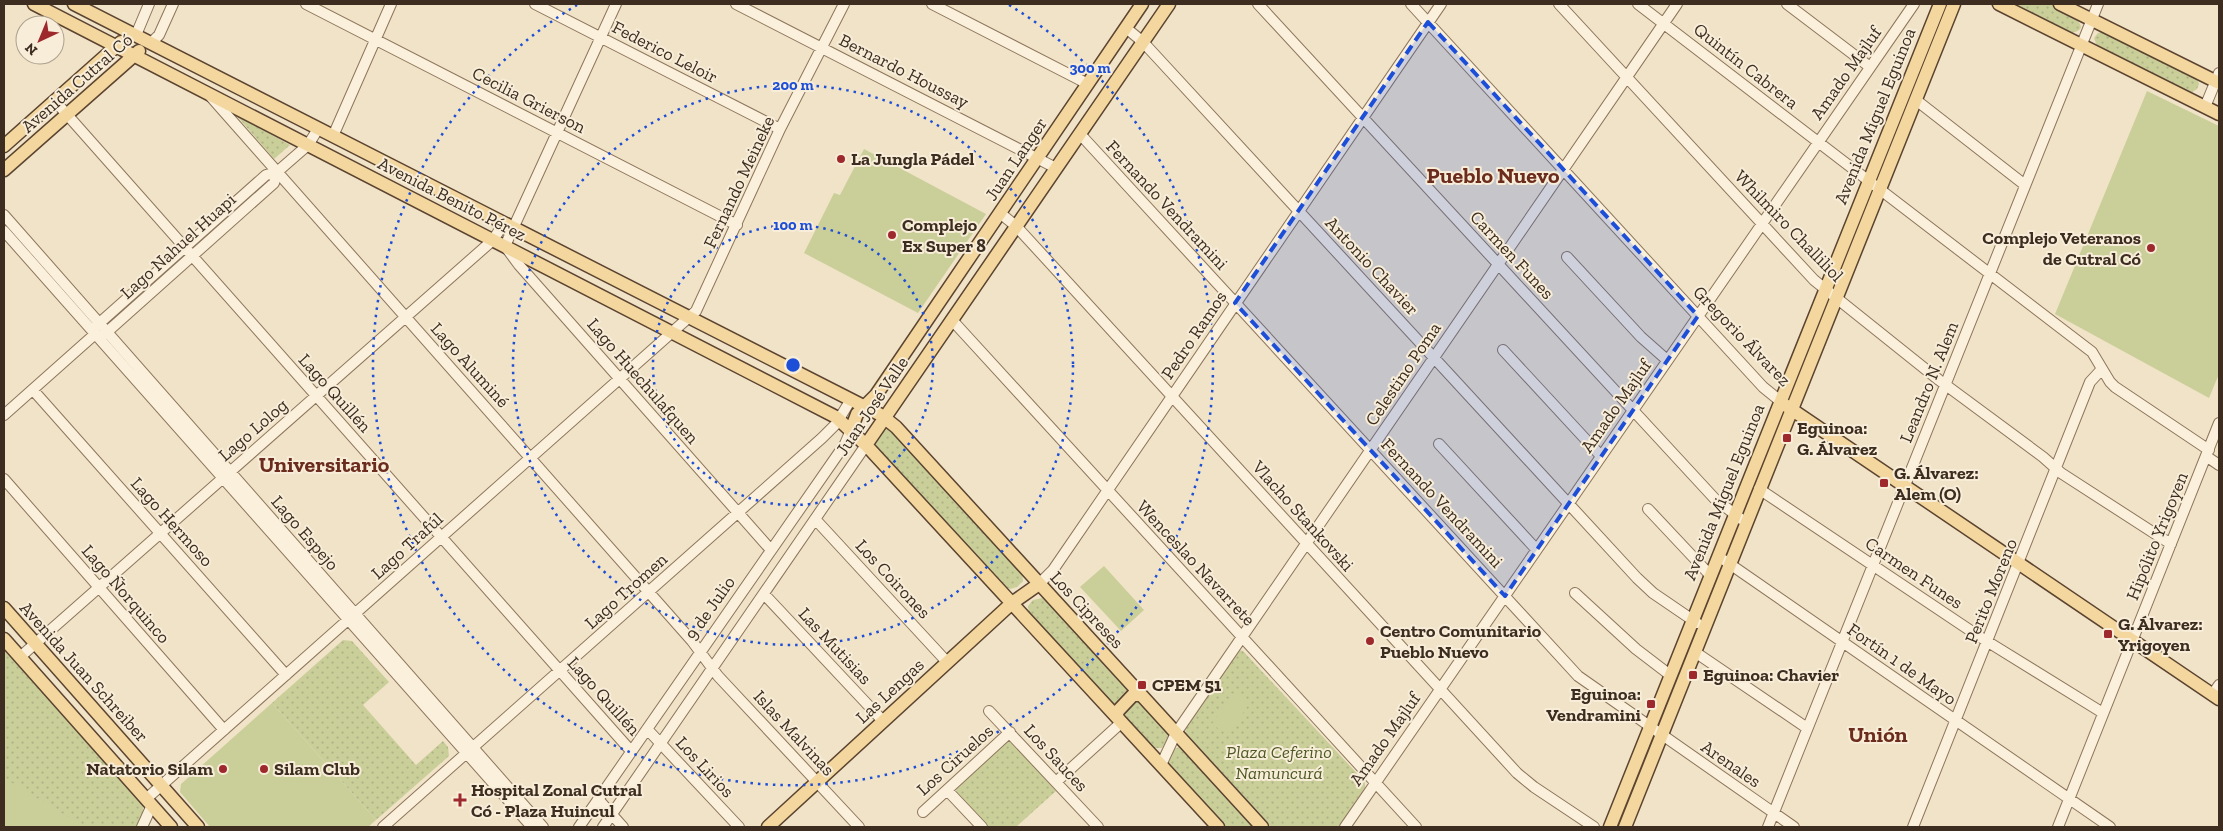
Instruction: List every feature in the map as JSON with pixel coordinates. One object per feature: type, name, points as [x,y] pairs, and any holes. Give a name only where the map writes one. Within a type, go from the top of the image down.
[{"type":"main road","name":"Avenida Benito Pérez","points":[[34,4],[116,47],[135,54],[208,94],[673,332],[839,419],[851,430]]},
{"type":"main road","name":"Avenida Benito Pérez","points":[[74,4],[885,418]]},
{"type":"main road","name":"Juan José Valle","points":[[866,444],[1169,4]]},
{"type":"main road","name":"Avenida Miguel Eguinoa","points":[[1610,827],[1779,400],[1940,4]]},
{"type":"main road","name":"Avenida Miguel Eguinoa","points":[[1625,827],[1954,4]]},
{"type":"main road","points":[[1999,4],[2219,114]]},
{"type":"main road","points":[[2060,4],[2218,79]]},
{"type":"main road","name":"Juan Langer","points":[[865,407],[876,395],[1088,84],[1126,28],[1139,5]]},
{"type":"main road","name":"Avenida Cutral Có","points":[[4,146],[128,36],[136,36]]},
{"type":"main road","points":[[135,54],[142,44],[136,36]]},
{"type":"main road","name":"Avenida Cutral Có","points":[[4,170],[135,54],[152,43]]},
{"type":"main road","name":"Gregorio Álvarez","points":[[1779,400],[2132,640],[2217,693]]},
{"type":"main road","name":"9 de Julio","points":[[851,430],[855,417],[865,407]]},
{"type":"main road","name":"Los Cipreses","points":[[885,418],[1262,827]]},
{"type":"main road","points":[[851,430],[866,444],[1218,827]]},
{"type":"main road","name":"Las Lengas","points":[[768,827],[1012,603],[1039,584]]},
{"type":"main road","name":"Avenida Juan Schreiber","points":[[4,608],[198,827]]},
{"type":"main road","points":[[4,639],[171,827]]},
{"type":"main road","points":[[1120,720],[1117,711],[1132,697],[1137,694],[1141,695]]},
{"type":"street","points":[[136,36],[149,4]]},
{"type":"street","points":[[152,43],[159,35],[173,4]]},
{"type":"street","name":"Cecilia Grierson","points":[[306,4],[736,225]]},
{"type":"street","points":[[333,136],[391,4]]},
{"type":"street","name":"Federico Leloir","points":[[535,4],[780,129]]},
{"type":"street","points":[[505,246],[508,226],[557,133],[616,4]]},
{"type":"street","name":"Bernardo Houssay","points":[[736,4],[1056,168]]},
{"type":"street","name":"Fernando Meineke","points":[[689,318],[700,305],[780,129],[844,4]]},
{"type":"street","points":[[932,4],[1088,84]]},
{"type":"street","name":"Carmen Funes","points":[[1258,4],[1718,502],[1746,522]]},
{"type":"street","name":"Gregorio Álvarez","points":[[1411,4],[1763,386],[1779,400]]},
{"type":"street","name":"Pedro Ramos","points":[[1039,584],[1053,570],[1441,4]]},
{"type":"street","name":"Whilmiro Challiliol","points":[[1558,4],[1804,270],[1824,288],[2056,469],[2171,544]]},
{"type":"street","name":"Quintín Cabrera","points":[[1638,4],[2092,352],[2115,387],[2207,453],[2219,464]]},
{"type":"street","name":"Celestino Poma","points":[[1161,765],[1176,733],[1678,4]]},
{"type":"street","points":[[1787,4],[1870,67]]},
{"type":"street","name":"Amado Majluf","points":[[1344,827],[1914,4]]},
{"type":"street","name":"Leandro N. Alem","points":[[1768,827],[2098,4]]},
{"type":"street","name":"Antonio Chavier","points":[[1126,28],[1143,42],[1642,583],[1704,628]]},
{"type":"street","points":[[2205,107],[2218,79]]},
{"type":"street","name":"Lago Aluminé","points":[[208,94],[649,592],[703,656]]},
{"type":"street","points":[[1916,100],[2025,186]]},
{"type":"street","name":"Lago Quillén","points":[[55,101],[632,751]]},
{"type":"street","name":"Lago Nahuel Huapi","points":[[94,335],[93,330],[99,323],[266,174],[277,172],[308,145],[318,129]]},
{"type":"street","name":"Fernando Vendramini","points":[[1080,134],[1582,680],[1649,727]]},
{"type":"street","name":"Lago Nahuel Huapi","points":[[94,335],[101,336],[106,332],[274,183],[277,172]]},
{"type":"street","name":"Vlacho Stankovski","points":[[1000,213],[1016,226],[1520,777],[1594,827]]},
{"type":"street","name":"Lago Espejo","points":[[4,215],[99,323],[226,475],[470,750],[543,827]]},
{"type":"street","name":"Lago Lolog","points":[[20,657],[508,226]]},
{"type":"street","name":"Lago Espejo","points":[[4,232],[94,335],[226,475]]},
{"type":"street","name":"Lago Huechulafquen","points":[[505,246],[519,266],[771,550]]},
{"type":"street","points":[[1567,257],[1641,337],[1667,360]]},
{"type":"street","name":"Lago Trafúl","points":[[149,802],[161,786],[689,318]]},
{"type":"street","name":"Wenceslao Navarrete","points":[[952,320],[1416,827]]},
{"type":"street","name":"Lago Nahuel Huapi","points":[[4,415],[94,335]]},
{"type":"street","points":[[1504,350],[1601,456]]},
{"type":"street","name":"Perito Moreno","points":[[1913,827],[2020,564],[2090,382],[2102,368]]},
{"type":"street","name":"Lago Hermoso","points":[[33,390],[286,675]]},
{"type":"street","name":"Lago Tromen","points":[[383,827],[822,438],[839,419],[850,401]]},
{"type":"street","name":"Hipólito Yrigoyen","points":[[2058,827],[2219,423]]},
{"type":"street","name":"9 de Julio","points":[[578,827],[647,729],[703,656],[771,550],[838,454],[851,430]]},
{"type":"street","points":[[822,438],[829,437],[836,443],[839,448],[838,454]]},
{"type":"street","name":"Juan José Valle","points":[[603,827],[866,444]]},
{"type":"street","points":[[1439,444],[1536,549]]},
{"type":"street","name":"Lago Ñorquinco","points":[[4,480],[224,730]]},
{"type":"street","name":"Carmen Funes","points":[[1759,489],[1988,642],[2103,713]]},
{"type":"street","points":[[1648,509],[1710,575]]},
{"type":"street","name":"Los Coirones","points":[[815,519],[948,662]]},
{"type":"street","name":"Fortín 1 de Mayo","points":[[1718,556],[2110,827]]},
{"type":"street","points":[[1575,592],[1636,650],[1670,675]]},
{"type":"street","name":"Las Mutisias","points":[[764,594],[883,721]]},
{"type":"street","points":[[1695,652],[1807,728]]},
{"type":"street","name":"Islas Malvinas","points":[[703,656],[859,827]]},
{"type":"street","name":"Los Sauces","points":[[989,710],[1098,827]]},
{"type":"street","points":[[1056,782],[1120,720]]},
{"type":"street","name":"Arenales","points":[[1649,727],[1794,827]]},
{"type":"street","name":"Los Lirios","points":[[647,729],[739,827]]},
{"type":"street","name":"Los Ciruelos","points":[[923,812],[1010,732]]},
{"type":"street","name":"Lago Espejo","points":[[470,750],[532,827]]},
{"type":"street","points":[[947,790],[982,827]]},
{"type":"street","points":[[598,799],[624,827]]},
{"type":"street","points":[[142,827],[149,802]]},
{"type":"highlighted area","points":[[1428,22],[1698,316],[1505,596],[1235,303]]},
{"type":"green space","points":[[2010,4],[2050,4],[2075,18],[2081,27],[2078,31],[2070,33]]},
{"type":"green space","points":[[2104,31],[2197,78],[2199,84],[2197,89],[2189,94],[2097,46],[2094,38],[2098,33]]},
{"type":"green space","name":"Complejo Veteranos de Cutral Có","points":[[2147,91],[2219,126],[2219,374],[2209,398],[2055,314]]},
{"type":"green space","points":[[237,116],[290,145],[274,159]]},
{"type":"green space","name":"Complejo Ex Super 8","points":[[864,149],[986,214],[918,313],[804,253],[834,193],[840,195]]},
{"type":"green space","points":[[884,428],[889,429],[1022,573],[1023,581],[1017,587],[1010,589],[1003,586],[876,448],[874,444]]},
{"type":"green space","points":[[1104,566],[1144,610],[1121,631],[1080,587]]},
{"type":"green space","points":[[1042,598],[1046,600],[1132,693],[1116,708],[1029,613],[1028,606],[1033,600]]},
{"type":"green space","points":[[343,640],[352,641],[389,682],[363,705],[416,765],[443,741],[448,747],[449,756],[376,820],[272,703]]},
{"type":"green space","points":[[4,645],[143,804],[143,811],[136,827],[4,827]]},
{"type":"green space","name":"Plaza Ceferino Namuncurá","points":[[1239,650],[1243,651],[1365,782],[1365,788],[1338,827],[1271,827],[1186,735],[1185,728]]},
{"type":"green space","points":[[1233,693],[1249,704],[1228,735],[1212,724]]},
{"type":"green space","points":[[1137,699],[1170,735],[1162,748],[1153,748],[1123,715],[1123,711]]},
{"type":"green space","name":"Silam Club","points":[[272,703],[376,820],[368,827],[210,827],[180,792],[181,784]]},
{"type":"green space","points":[[1008,741],[1014,744],[1056,791],[1016,827],[987,827],[958,795],[956,790]]},
{"type":"green space","points":[[1180,747],[1256,827],[1226,827],[1167,763],[1173,749]]},
{"type":"green space","points":[[4,778],[75,821],[71,827],[4,827]]},
{"type":"place","name":"La Jungla Pádel","points":[[841,159]]},
{"type":"place","name":"Complejo Ex Super 8","points":[[892,235]]},
{"type":"place","name":"Complejo Veteranos de Cutral Có","points":[[2151,248]]},
{"type":"place","name":"Eguinoa: G. Álvarez","points":[[1787,438]]},
{"type":"place","name":"G. Álvarez: Alem (O)","points":[[1884,483]]},
{"type":"place","name":"G. Álvarez: Yrigoyen","points":[[2108,634]]},
{"type":"place","name":"Centro Comunitario Pueblo Nuevo","points":[[1370,641]]},
{"type":"place","name":"Eguinoa: Chavier","points":[[1693,675]]},
{"type":"place","name":"CPEM 51","points":[[1142,685]]},
{"type":"place","name":"Eguinoa: Vendramini","points":[[1651,704]]},
{"type":"place","name":"Natatorio Silam","points":[[223,769]]},
{"type":"place","name":"Silam Club","points":[[264,769]]},
{"type":"place","name":"Hospital Zonal Cutral Có - Plaza Huincul","points":[[460,800]]},
{"type":"district","name":"Pueblo Nuevo","points":[[1493,175]]},
{"type":"district","name":"Universitario","points":[[324,464]]},
{"type":"district","name":"Unión","points":[[1878,734]]}]
